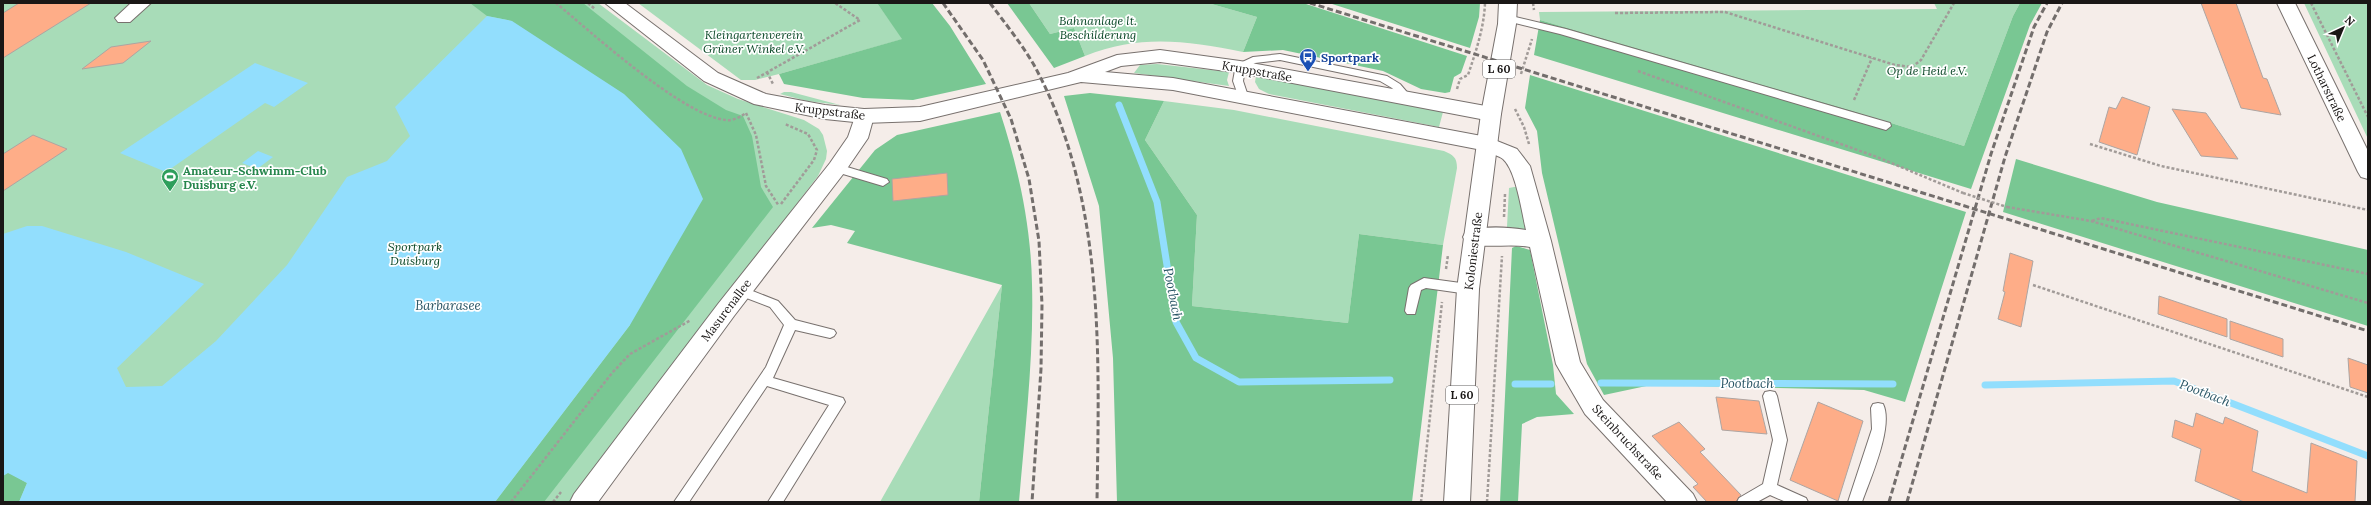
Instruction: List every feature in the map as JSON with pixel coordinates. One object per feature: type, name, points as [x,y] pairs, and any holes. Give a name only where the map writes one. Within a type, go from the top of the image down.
[{"type":"street","points":[[124,18],[142,3]]},
{"type":"street","name":"Kruppstraße","points":[[614,3],[711,77],[740,91],[793,107],[864,116],[920,114],[1072,78],[1117,61],[1139,57],[1160,56],[1240,67],[1491,114]]},
{"type":"street","name":"Lotharstraße","points":[[2286,3],[2368,172]]},
{"type":"street","name":"Koloniestraße","points":[[1457,502],[1468,289],[1491,114],[1508,11]]},
{"type":"street","name":"Kruppstraße","points":[[1072,78],[1099,77],[1171,84],[1243,96],[1487,144]]},
{"type":"street","name":"Masurenallee","points":[[583,502],[740,291],[837,168],[858,138],[864,116]]},
{"type":"street","name":"Steinbruchstraße","points":[[1487,144],[1510,154],[1520,166],[1540,241],[1568,364],[1594,407],[1684,502]]},
{"type":"street","points":[[1474,237],[1515,236],[1540,241]]},
{"type":"lane","points":[[1508,11],[1562,31],[1886,126]]},
{"type":"lane","points":[[1240,67],[1238,81],[1243,96]]},
{"type":"lane","points":[[837,168],[883,182]]},
{"type":"lane","points":[[1411,311],[1415,288],[1424,283],[1468,289]]},
{"type":"lane","points":[[740,291],[774,304],[791,324],[830,333]]},
{"type":"lane","points":[[681,502],[772,369],[791,324]]},
{"type":"lane","points":[[764,380],[838,402],[775,502]]},
{"type":"lane","points":[[1744,502],[1769,488],[1780,440],[1770,396]]},
{"type":"lane","points":[[1855,502],[1880,429],[1878,408]]},
{"type":"lane","points":[[1769,488],[1801,502]]},
{"type":"path","points":[[556,3],[670,94],[704,113],[725,120],[738,118],[746,113],[756,135],[766,186],[779,206]]},
{"type":"path","points":[[751,78],[756,78],[860,20],[835,3]]},
{"type":"path","points":[[1485,3],[1485,18]]},
{"type":"path","points":[[1615,13],[1725,12],[1904,67],[1917,64],[1954,3]]},
{"type":"path","points":[[2311,3],[2368,116]]},
{"type":"path","points":[[1520,77],[1534,32]]},
{"type":"path","points":[[1849,114],[1872,58]]},
{"type":"path","points":[[1635,69],[1877,157],[1963,193],[2007,207],[2091,221],[2368,302]]},
{"type":"path","points":[[767,72],[774,87]]},
{"type":"path","points":[[1515,109],[1516,103]]},
{"type":"path","points":[[790,191],[814,160],[817,150],[808,134],[795,128]]},
{"type":"path","points":[[2090,144],[2161,166],[2368,210]]},
{"type":"path","points":[[1487,502],[1504,236],[1505,189]]},
{"type":"path","points":[[2091,221],[2101,218],[2368,274]]},
{"type":"path","points":[[1421,502],[1443,286],[1449,248]]},
{"type":"path","points":[[2033,285],[2368,397]]},
{"type":"path","points":[[511,502],[612,373],[630,354],[696,317],[726,310]]},
{"type":"green space","name":"Sportpark Duisburg","points":[[3,3],[598,3],[707,85],[738,99],[804,120],[819,129],[823,135],[827,151],[826,159],[818,176],[569,502],[3,502]]},
{"type":"green space","points":[[470,3],[583,3],[687,86],[726,110],[743,116],[752,136],[761,187],[773,207],[544,502],[495,502],[630,325],[512,21],[487,16]]},
{"type":"green space","name":"Kleingartenverein Grüner Winkel e.V.","points":[[638,3],[877,3],[903,39],[779,74],[755,80],[741,80]]},
{"type":"green space","points":[[877,3],[932,3],[950,26],[986,84],[913,100],[863,98],[784,84],[779,74],[902,39]]},
{"type":"green space","points":[[1007,3],[1029,3],[1050,34],[1074,28],[1085,56],[1054,68]]},
{"type":"green space","name":"Bahnanlage lt. Beschilderung","points":[[1029,3],[1208,3],[1257,17],[1243,52],[1183,43],[1145,42],[1106,49],[1085,56],[1074,28],[1050,34]]},
{"type":"green space","points":[[1208,3],[1303,3],[1467,56],[1461,73],[1454,77],[1450,92],[1445,93],[1421,89],[1383,71],[1283,50],[1243,52],[1257,17]]},
{"type":"green space","points":[[1329,3],[1480,3],[1479,17],[1470,48]]},
{"type":"green space","name":"Op de Heid e.V.","points":[[1934,3],[2020,3],[2013,16],[1964,146],[1850,110],[1540,20],[1539,12],[1937,9]]},
{"type":"green space","points":[[2020,3],[2042,3],[2030,25],[1971,189],[1534,55],[1540,20],[1850,110],[1964,146],[2013,16]]},
{"type":"green space","points":[[2304,3],[2368,3],[2368,139]]},
{"type":"green space","points":[[1157,64],[1229,72],[1227,80],[1229,86],[1134,73],[1140,65]]},
{"type":"green space","points":[[1530,75],[1966,212],[1905,402],[1864,390],[1651,385],[1604,395],[1587,364],[1542,173],[1537,131],[1525,108]]},
{"type":"green space","points":[[1256,76],[1443,112],[1439,127],[1269,94],[1259,89],[1255,82]]},
{"type":"green space","points":[[784,92],[791,92],[840,105],[807,101],[780,94]]},
{"type":"green space","points":[[1090,93],[1164,101],[1145,140],[1197,215],[1192,306],[1348,323],[1359,234],[1443,245],[1412,502],[1117,502],[1113,358],[1099,206],[1064,96]]},
{"type":"green space","points":[[1164,101],[1234,110],[1444,151],[1450,154],[1455,159],[1457,168],[1443,245],[1359,234],[1348,323],[1192,306],[1197,215],[1145,140]]},
{"type":"green space","points":[[1000,112],[1018,175],[1026,218],[1031,262],[1032,338],[1019,502],[979,502],[1002,285],[847,243],[855,231],[831,225],[812,228],[875,150],[897,135]]},
{"type":"green space","points":[[2016,159],[2157,202],[2368,250],[2368,326],[2003,212]]},
{"type":"green space","points":[[1516,187],[1527,232],[1507,227],[1509,188]]},
{"type":"green space","points":[[1516,246],[1530,250],[1553,365],[1556,394],[1574,414],[1537,417],[1522,424],[1518,502],[1500,502],[1512,248]]},
{"type":"green space","points":[[1002,285],[979,502],[880,502]]},
{"type":"green space","points":[[8,472],[27,483],[19,502],[3,502],[3,476]]},
{"type":"water","name":"Barbarasee","points":[[487,16],[512,21],[624,94],[681,149],[703,199],[630,325],[495,502],[19,502],[27,483],[8,473],[3,476],[3,234],[27,226],[42,226],[126,252],[204,284],[117,368],[126,387],[162,386],[216,341],[287,265],[347,177],[387,161],[410,136],[395,107]]},
{"type":"water","points":[[255,63],[308,83],[274,107],[265,103],[166,172],[120,153]]},
{"type":"water","points":[[258,151],[273,157],[257,169],[242,163]]},
{"type":"building","points":[[19,3],[91,3],[3,58],[3,13]]},
{"type":"building","points":[[2201,3],[2236,3],[2263,78],[2267,79],[2281,115],[2241,108]]},
{"type":"building","points":[[151,41],[123,63],[82,69],[111,47]]},
{"type":"building","points":[[2122,97],[2150,107],[2137,155],[2099,142],[2109,107],[2116,109]]},
{"type":"building","points":[[2172,109],[2206,113],[2238,159],[2201,156]]},
{"type":"building","points":[[33,135],[67,149],[3,191],[3,154]]},
{"type":"building","points":[[947,173],[948,195],[893,201],[892,179]]},
{"type":"building","points":[[2010,253],[2033,261],[2021,327],[1998,319],[2005,292],[2003,291]]},
{"type":"building","points":[[2159,296],[2227,319],[2227,337],[2158,314]]},
{"type":"building","points":[[2230,321],[2283,339],[2283,357],[2230,339]]},
{"type":"building","points":[[2348,358],[2368,365],[2368,393],[2350,387]]},
{"type":"building","points":[[1716,397],[1759,401],[1767,434],[1722,430]]},
{"type":"building","points":[[1818,402],[1863,421],[1838,501],[1790,480]]},
{"type":"building","points":[[2196,413],[2223,424],[2225,417],[2258,431],[2252,471],[2307,493],[2311,443],[2357,461],[2355,502],[2244,502],[2195,481],[2201,449],[2172,437],[2175,420],[2193,427]]},
{"type":"building","points":[[1679,422],[1705,449],[1700,452],[1741,495],[1736,502],[1707,502],[1693,487],[1698,484],[1652,436]]},
{"type":"waterway","name":"Pootbach","points":[[1119,105],[1157,202],[1176,322],[1196,358],[1239,382],[1390,380]]},
{"type":"waterway","name":"Pootbach","points":[[1985,385],[2174,381],[2368,456]]},
{"type":"waterway","name":"Pootbach","points":[[1601,383],[1893,384]]},
{"type":"waterway","name":"Pootbach","points":[[1515,384],[1551,384]]},
{"type":"railway","points":[[943,3],[983,60],[1011,119],[1029,179],[1039,241],[1042,305],[1041,369],[1032,502]]},
{"type":"railway","points":[[990,3],[1034,65],[1057,116],[1074,168],[1086,223],[1093,278],[1097,334],[1097,502]]},
{"type":"railway","points":[[1310,3],[1975,209]]},
{"type":"railway","points":[[1975,209],[1991,154],[2034,27],[2047,3]]},
{"type":"railway","points":[[1989,213],[2005,157],[2047,32],[2062,3]]},
{"type":"railway","points":[[1889,502],[1975,209]]},
{"type":"railway","points":[[1975,209],[1989,213]]},
{"type":"railway","points":[[1907,502],[1989,213]]},
{"type":"railway","points":[[1989,213],[2368,331]]},
{"type":"place","name":"Sportpark","points":[[1308,72]]},
{"type":"place","name":"Amateur-Schwimm-Club Duisburg e.V.","points":[[170,192]]}]
